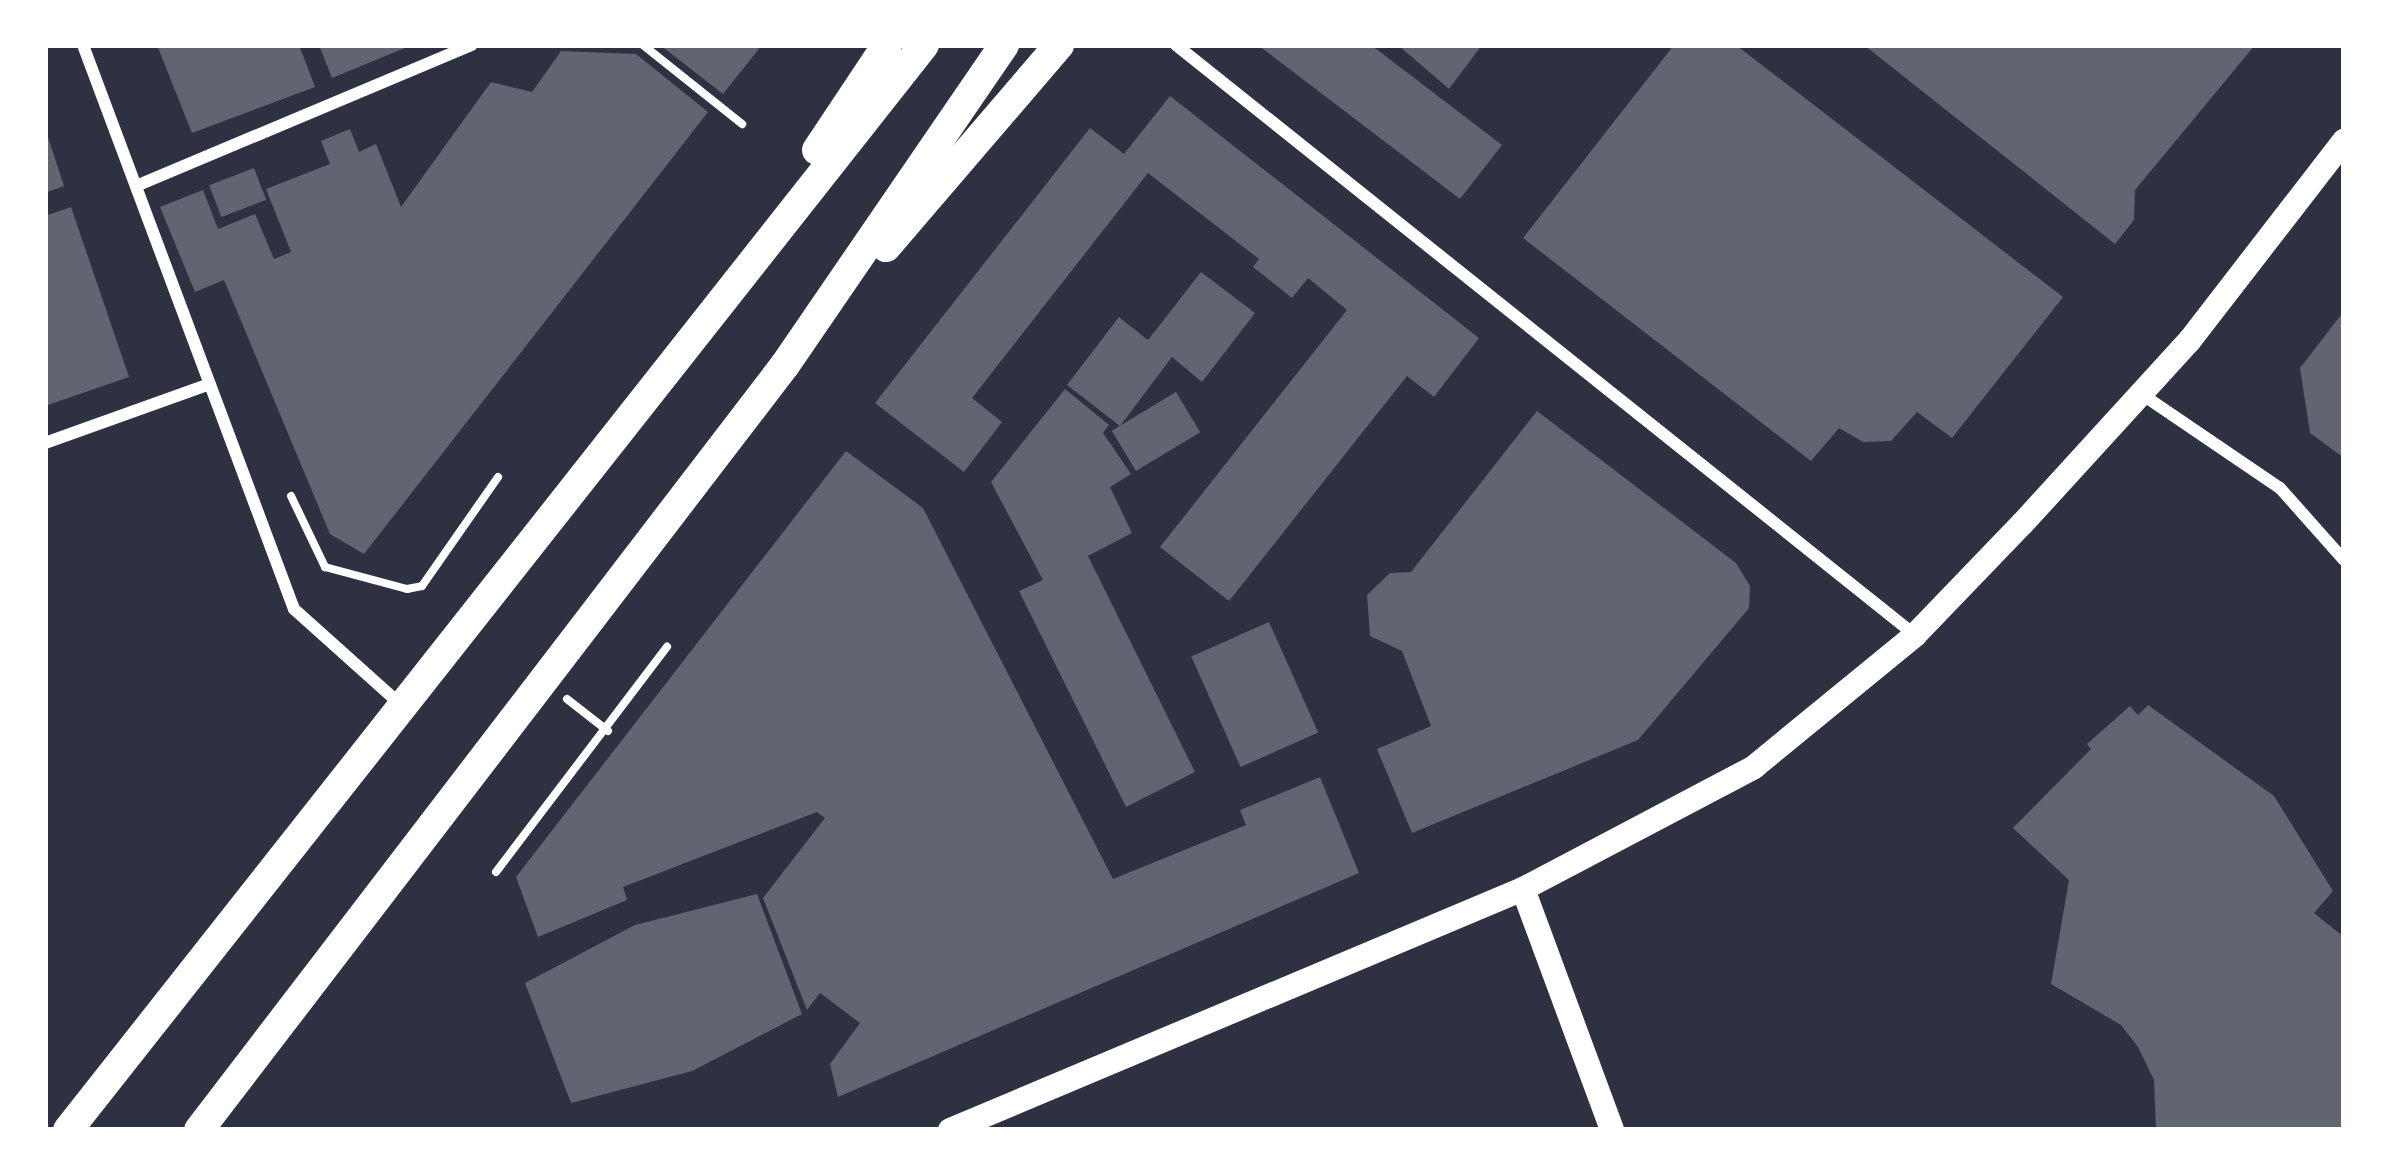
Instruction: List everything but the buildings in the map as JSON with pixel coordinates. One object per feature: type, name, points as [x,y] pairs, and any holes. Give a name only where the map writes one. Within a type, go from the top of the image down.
[{"type":"main road","points":[[718,301],[886,45]]},
{"type":"main road","points":[[68,1130],[924,45]]},
{"type":"main road","points":[[199,1130],[784,365],[1004,45]]},
{"type":"main road","points":[[784,365],[1058,45]]},
{"type":"main road","points":[[950,1130],[1523,889],[1754,767],[1915,634],[2190,340],[2344,141]]},
{"type":"main road","points":[[1523,889],[1612,1130]]},
{"type":"street","points":[[83,45],[294,609],[401,705]]},
{"type":"street","points":[[136,186],[472,45]]},
{"type":"street","points":[[1176,45],[1915,634]]},
{"type":"street","points":[[45,443],[210,384]]},
{"type":"street","points":[[2139,392],[2280,488],[2344,560]]},
{"type":"path","points":[[643,45],[742,124]]},
{"type":"path","points":[[291,496],[325,566],[407,589],[422,586],[498,477]]},
{"type":"path","points":[[496,872],[667,647]]}]
